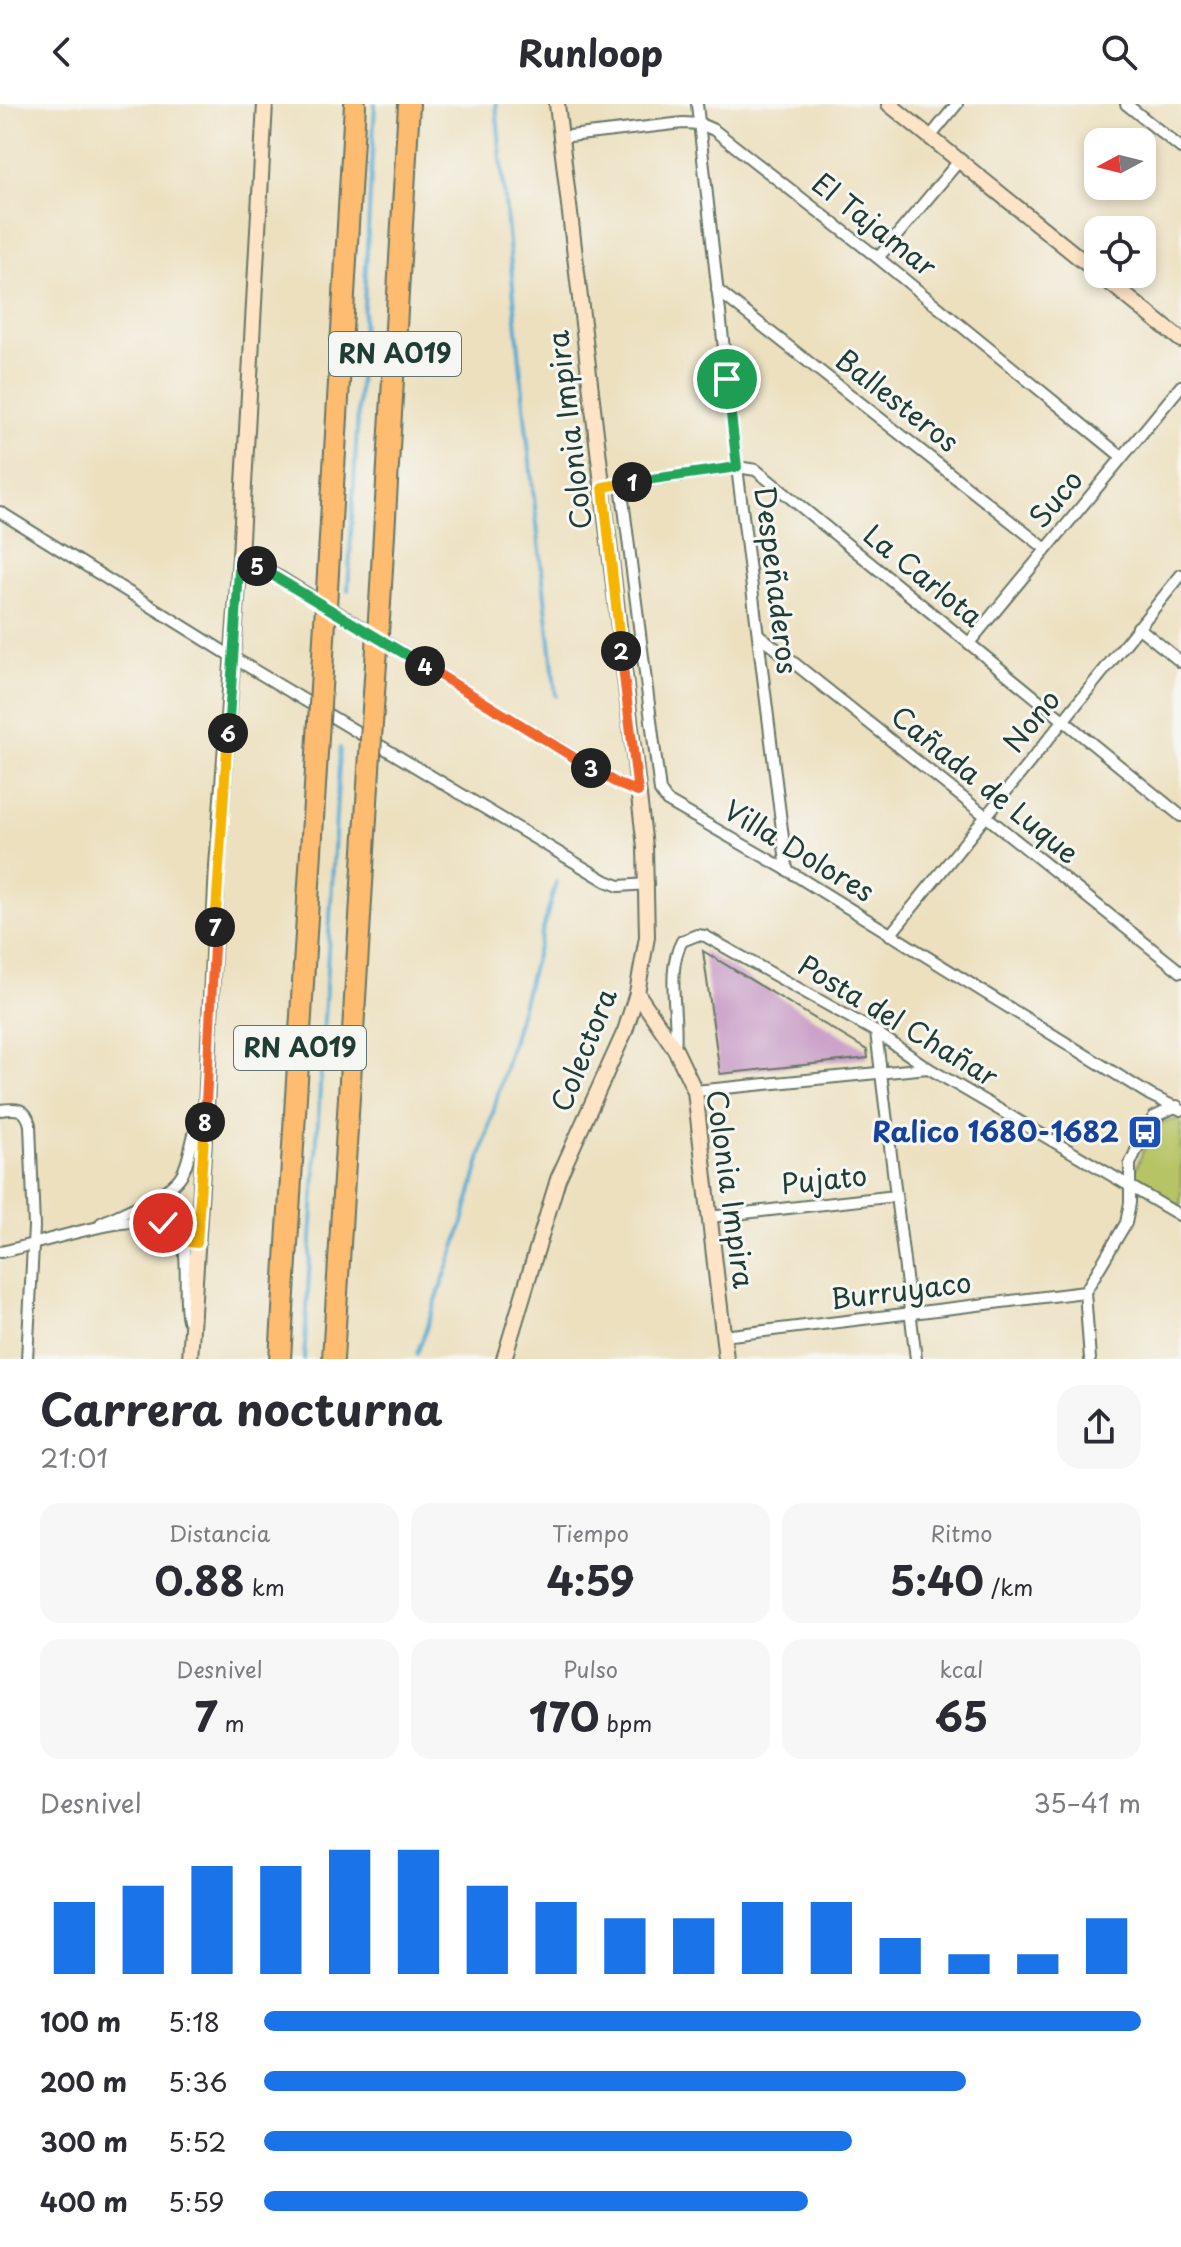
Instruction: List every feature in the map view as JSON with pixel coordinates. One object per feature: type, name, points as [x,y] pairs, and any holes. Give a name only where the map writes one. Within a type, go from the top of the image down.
[{"type":"highway","name":"RN A019","points":[[280,1359],[355,104]]},
{"type":"highway","name":"RN A019","points":[[333,1359],[409,104]]},
{"type":"highway","points":[[342,1212],[347,1359]]},
{"type":"street","points":[[190,1359],[190,1242],[202,1171],[217,866],[234,658],[265,104]]},
{"type":"street","name":"Colonia Impira","points":[[557,104],[632,750]]},
{"type":"street","name":"Despeñaderos","points":[[697,104],[737,467],[787,870]]},
{"type":"street","points":[[889,104],[1084,262]]},
{"type":"street","points":[[930,137],[957,104]]},
{"type":"street","points":[[1126,104],[1181,148]]},
{"type":"street","points":[[561,137],[683,123],[700,124]]},
{"type":"street","name":"El Tajamar","points":[[700,124],[714,130],[878,258],[1122,457]]},
{"type":"street","points":[[878,258],[959,161]]},
{"type":"street","points":[[1116,288],[1181,340]]},
{"type":"street","name":"Ballesteros","points":[[717,290],[1046,549]]},
{"type":"street","name":"Suco","points":[[969,643],[1181,386]]},
{"type":"street","points":[[603,487],[737,467]]},
{"type":"street","name":"La Carlota","points":[[737,467],[756,470],[1181,816]]},
{"type":"street","name":"Villa Dolores","points":[[621,484],[660,791],[667,801],[787,870],[1158,1100],[1179,1107]]},
{"type":"street","points":[[0,512],[234,658],[606,881],[619,886],[648,884]]},
{"type":"street","points":[[240,557],[280,577],[618,784],[638,792]]},
{"type":"street","name":"Nono","points":[[890,935],[1181,575]]},
{"type":"street","points":[[1138,627],[1181,662]]},
{"type":"street","name":"Cañada de Luque","points":[[759,635],[1181,972]]},
{"type":"street","name":"Colectora","points":[[504,1359],[558,1179],[625,1031],[637,993],[647,937],[648,884],[632,750]]},
{"type":"street","name":"Posta del Chañar","points":[[675,1049],[678,1028],[673,963],[682,941],[697,935],[705,936],[876,1032],[928,1068],[1181,1216]]},
{"type":"street","name":"Colonia Impira","points":[[637,993],[675,1049],[695,1091],[726,1359]]},
{"type":"street","points":[[876,1032],[916,1359]]},
{"type":"street","points":[[695,1091],[928,1068]]},
{"type":"street","points":[[1090,1359],[1085,1292],[1126,1223],[1130,1203],[1130,1164],[1149,1123],[1162,1111],[1179,1107]]},
{"type":"street","points":[[0,1252],[33,1246],[89,1228],[171,1186],[184,1171],[193,1132],[206,1109]]},
{"type":"street","points":[[0,1110],[22,1110],[28,1114],[30,1125],[33,1246],[27,1359]]},
{"type":"street","points":[[184,1171],[202,1171]]},
{"type":"street","name":"Pujato","points":[[709,1217],[896,1196]]},
{"type":"street","points":[[89,1228],[152,1220],[174,1227],[190,1242]]},
{"type":"street","name":"Burruyaco","points":[[723,1336],[1085,1292]]},
{"type":"green space","points":[[1181,1118],[1181,1209],[1131,1181],[1143,1150],[1158,1124]]},
{"type":"building","points":[[703,951],[867,1050],[868,1058],[720,1074]]},
{"type":"waterway","points":[[348,591],[375,104]]},
{"type":"waterway","points":[[496,104],[526,426],[556,696]]},
{"type":"waterway","points":[[304,1359],[340,748]]},
{"type":"waterway","points":[[417,1354],[460,1233],[556,882]]},
{"type":"place","name":"Ralico 1680-1682","points":[[1145,1132]]},
{"type":"route","points":[[163,1223],[174,1227],[182,1241],[197,1243],[217,866],[240,557],[280,577],[618,784],[638,792],[603,487],[737,467],[727,379]]}]
